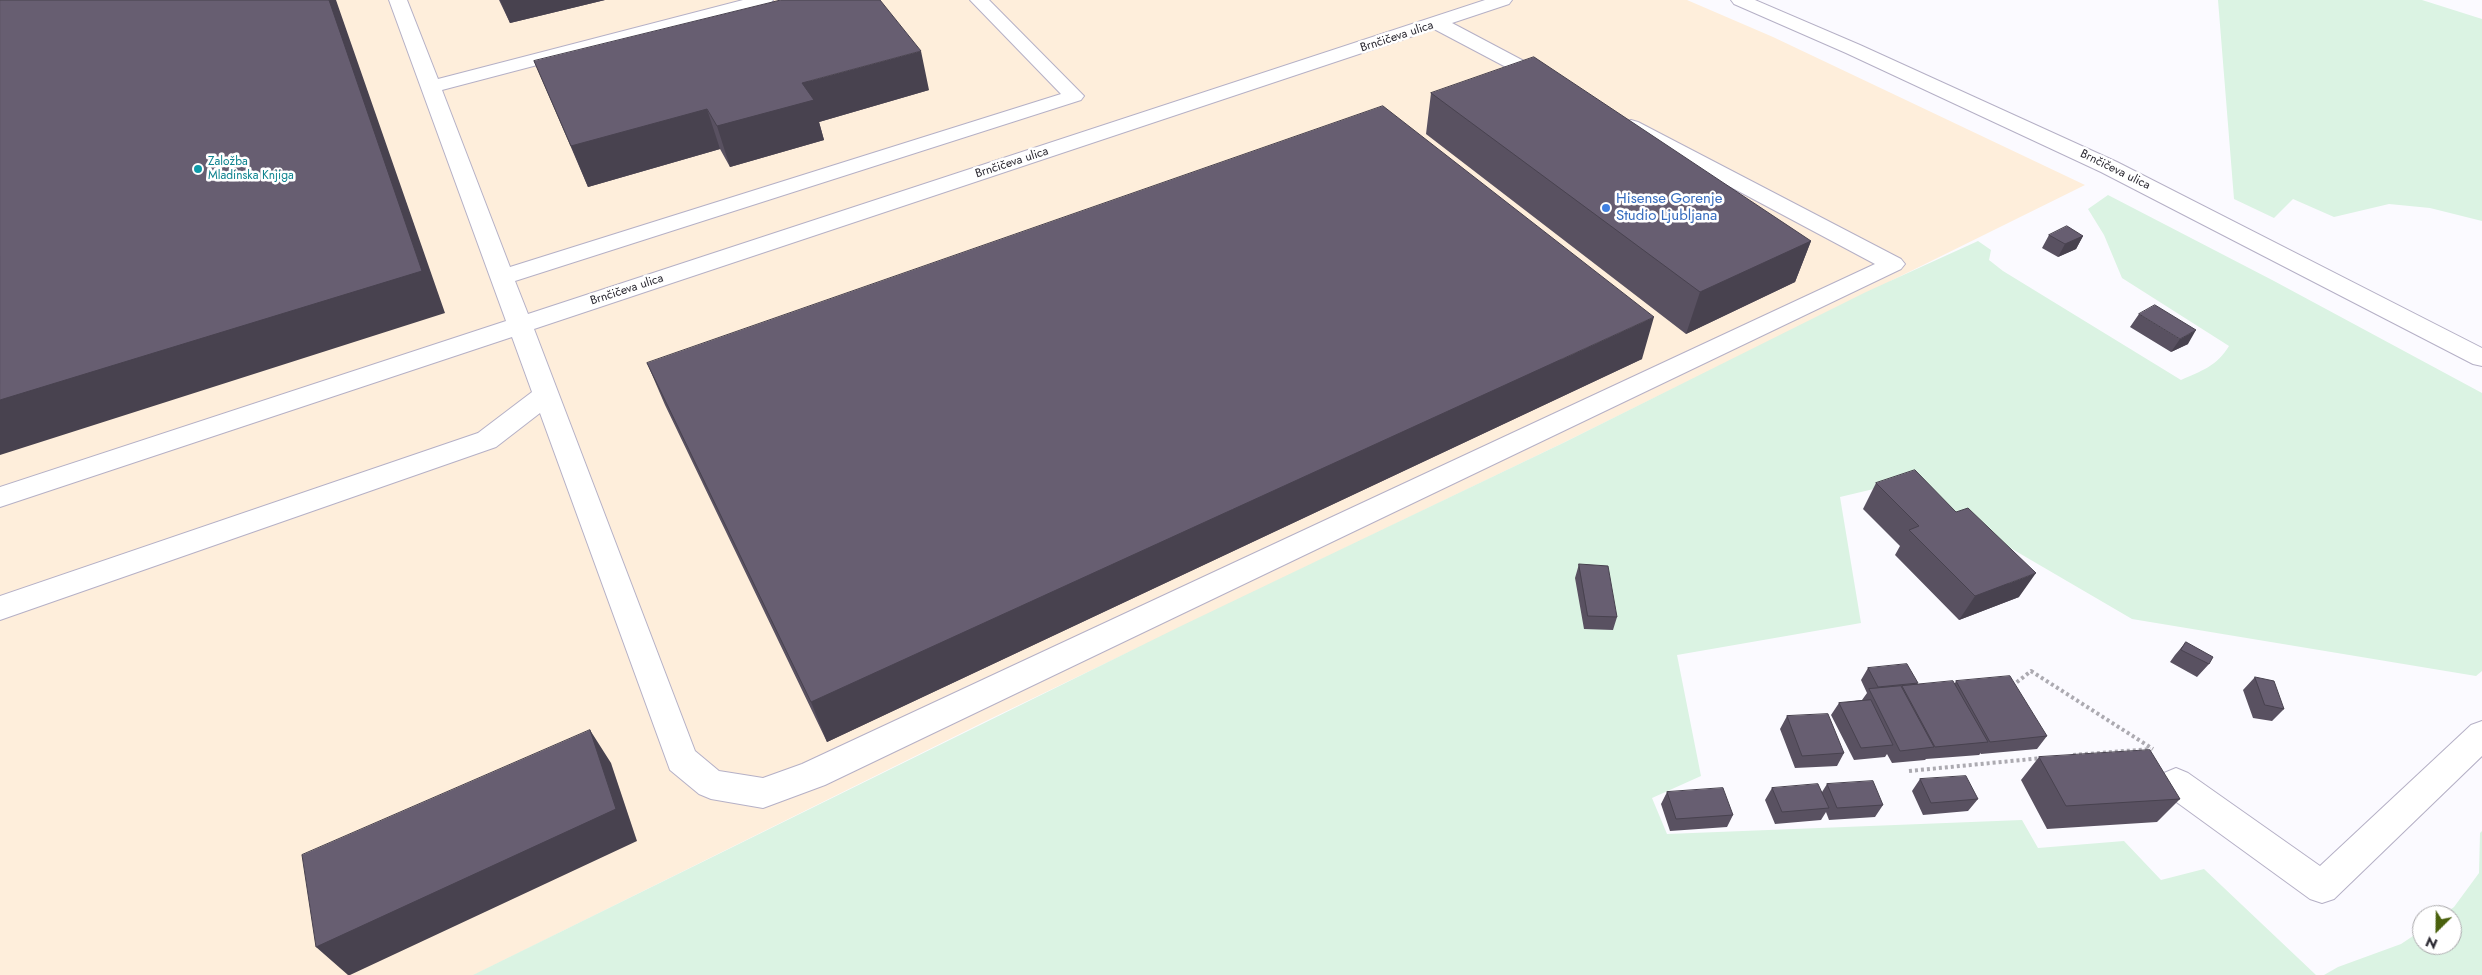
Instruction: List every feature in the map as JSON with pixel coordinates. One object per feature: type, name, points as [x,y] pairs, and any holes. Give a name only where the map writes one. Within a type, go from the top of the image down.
[{"type":"street","points":[[398,0],[682,760],[711,784],[763,793],[813,775],[1893,264],[1613,116]]},
{"type":"street","points":[[431,87],[764,0]]},
{"type":"street","points":[[502,277],[1074,96],[980,0]]},
{"type":"street","name":"Brnčičeva ulica","points":[[0,497],[1503,0]]},
{"type":"street","name":"Brnčičeva ulica","points":[[1740,0],[1853,48],[2109,167],[2482,358]]},
{"type":"street","points":[[1437,23],[1569,93]]},
{"type":"street","points":[[0,608],[487,440],[546,395]]},
{"type":"street","points":[[2188,792],[2322,887],[2482,735]]},
{"type":"path","points":[[2006,691],[2031,671],[2190,773],[2188,792]]},
{"type":"path","points":[[2068,756],[2154,749]]},
{"type":"path","points":[[1909,771],[2048,758]]},
{"type":"shaded area","points":[[0,0],[1687,0],[1773,37],[2085,185],[1563,443],[990,719],[474,975],[0,975]]},
{"type":"green space","points":[[2218,0],[2422,0],[2482,19],[2482,221],[2430,208],[2389,204],[2334,217],[2293,199],[2274,218],[2234,199]]},
{"type":"green space","points":[[2108,195],[2274,281],[2482,393],[2482,671],[2476,676],[2132,619],[1899,483],[1840,497],[1861,623],[1677,655],[1701,776],[1652,798],[1667,834],[2022,820],[2038,848],[2124,841],[2161,880],[2204,869],[2316,975],[473,975],[1181,626],[1563,443],[1866,292],[1978,241],[1991,250],[1989,260],[2003,271],[2181,380],[2195,374],[2214,363],[2229,346],[2122,278],[2104,235],[2088,209]]},
{"type":"green space","points":[[2482,831],[2482,975],[2324,975],[2338,967],[2401,944],[2412,937],[2412,955],[2462,955],[2462,905],[2455,905],[2479,873],[2480,833]]},
{"type":"building","name":"Založba Mladinska Knjiga","points":[[0,0],[329,0],[422,271],[0,400]]},
{"type":"building","points":[[781,0],[880,0],[921,51],[802,83],[814,100],[717,126],[707,109],[571,146],[534,61]]},
{"type":"building","points":[[1534,57],[1811,241],[1700,292],[1431,93]]},
{"type":"building","points":[[1383,106],[1654,317],[811,702],[647,363]]},
{"type":"building","points":[[2067,226],[2083,236],[2065,244],[2049,235]]},
{"type":"building","points":[[2155,305],[2196,330],[2180,339],[2139,314]]},
{"type":"building","points":[[1915,470],[1956,512],[1968,508],[2036,573],[1975,596],[1909,530],[1919,526],[1876,483]]},
{"type":"building","points":[[1579,564],[1608,566],[1617,617],[1588,616]]},
{"type":"building","points":[[2186,642],[2213,657],[2209,664],[2181,650]]},
{"type":"building","points":[[1907,664],[1918,683],[1878,687],[1868,668]]},
{"type":"building","points":[[2010,676],[2047,736],[1990,742],[1956,681]]},
{"type":"building","points":[[2255,677],[2274,681],[2284,709],[2265,705]]},
{"type":"building","points":[[1953,681],[1988,742],[1935,747],[1902,686]]},
{"type":"building","points":[[1901,686],[1934,747],[1900,751],[1869,689]]},
{"type":"building","points":[[1871,700],[1893,745],[1861,748],[1839,703]]},
{"type":"building","points":[[1828,714],[1844,753],[1802,756],[1787,716]]},
{"type":"building","points":[[590,730],[616,809],[316,947],[302,855]]},
{"type":"building","points":[[2150,750],[2180,799],[2066,806],[2039,757]]},
{"type":"building","points":[[1966,776],[1978,799],[1931,803],[1920,779]]},
{"type":"building","points":[[1873,781],[1883,805],[1837,808],[1827,784]]},
{"type":"building","points":[[1818,784],[1829,808],[1782,812],[1772,788]]},
{"type":"building","points":[[1723,788],[1733,815],[1676,819],[1667,792]]},
{"type":"place","name":"Založba Mladinska Knjiga","points":[[198,169]]},
{"type":"place","name":"Hisense Gorenje Studio Ljubljana","points":[[1606,208]]}]
